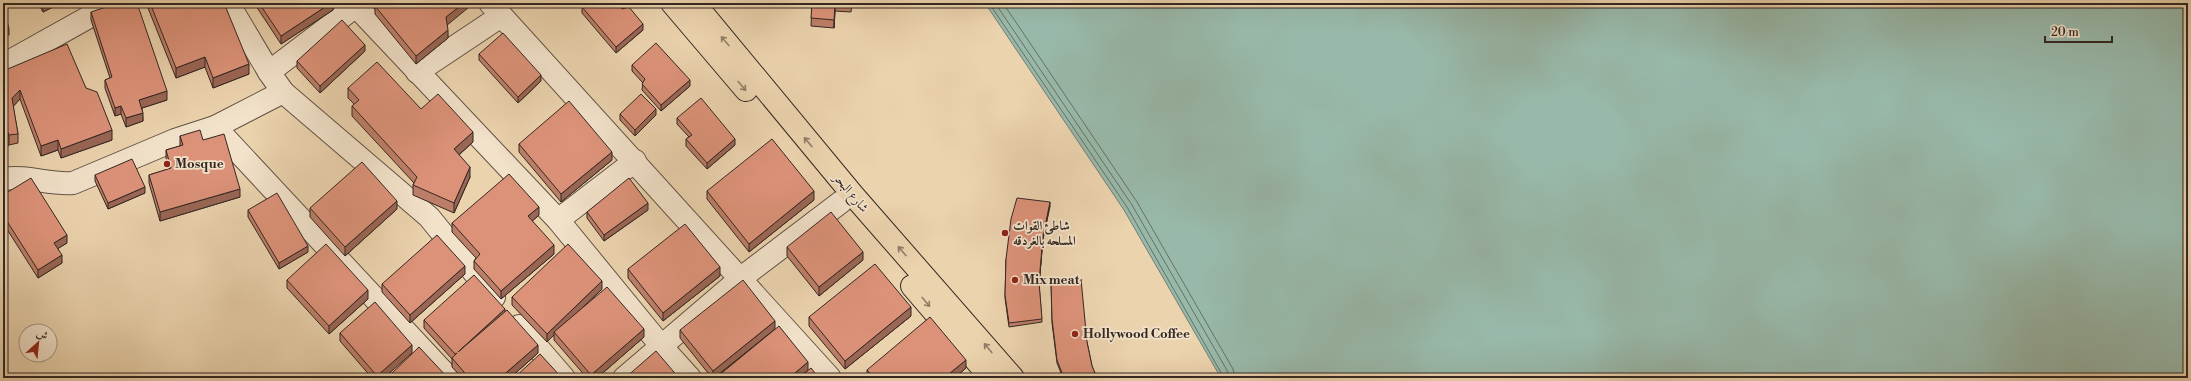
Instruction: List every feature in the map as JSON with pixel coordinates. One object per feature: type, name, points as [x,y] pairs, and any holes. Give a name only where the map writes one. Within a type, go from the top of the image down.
[{"type":"main road","name":"شارع البحر","points":[[672,3],[990,378]]},
{"type":"main road","name":"شارع البحر","points":[[694,3],[853,195],[1013,378]]},
{"type":"street","points":[[3,65],[114,3]]},
{"type":"street","points":[[228,3],[269,72],[283,92],[429,217],[470,271],[564,378]]},
{"type":"street","points":[[269,72],[356,4],[417,72],[558,220],[662,347],[690,378]]},
{"type":"street","points":[[417,72],[496,10],[635,161],[830,378]]},
{"type":"street","points":[[3,179],[14,177],[58,184],[73,183],[175,140],[215,127],[283,92]]},
{"type":"street","points":[[215,127],[449,378]]},
{"type":"street","points":[[558,220],[635,161]]},
{"type":"street","points":[[624,378],[741,278],[841,202]]},
{"type":"water","points":[[985,3],[2188,3],[2188,378],[1221,378],[1124,210]]},
{"type":"building","points":[[41,3],[49,3],[43,6]]},
{"type":"building","points":[[118,3],[137,3],[167,91],[139,100],[143,113],[126,118],[121,106],[115,108],[105,80],[112,77],[91,12]]},
{"type":"building","points":[[150,3],[224,3],[249,64],[213,78],[205,57],[176,68]]},
{"type":"building","points":[[259,3],[331,3],[281,36]]},
{"type":"building","points":[[379,3],[464,3],[446,17],[448,30],[416,56],[375,6]]},
{"type":"building","points":[[586,3],[617,3],[622,9],[629,7],[643,24],[616,47],[582,7]]},
{"type":"building","points":[[812,3],[835,3],[834,20],[811,18]]},
{"type":"building","points":[[4,8],[9,29],[3,31],[3,9]]},
{"type":"building","points":[[342,20],[365,45],[320,86],[297,61]]},
{"type":"building","points":[[503,33],[541,75],[518,97],[479,54]]},
{"type":"building","points":[[656,43],[690,80],[661,105],[642,84],[645,79],[632,65]]},
{"type":"building","points":[[67,44],[86,88],[97,92],[112,130],[61,149],[58,140],[41,146],[20,90],[12,98],[18,134],[9,135],[3,121],[3,71]]},
{"type":"building","points":[[377,62],[421,109],[438,94],[473,132],[454,149],[470,167],[454,203],[413,185],[417,177],[352,106],[359,100],[348,88]]},
{"type":"building","points":[[641,94],[656,109],[635,130],[620,114]]},
{"type":"building","points":[[701,98],[735,139],[707,163],[686,139],[692,135],[677,118]]},
{"type":"building","points":[[569,101],[612,152],[561,194],[519,144]]},
{"type":"building","points":[[3,123],[9,136],[3,139]]},
{"type":"building","points":[[200,130],[203,140],[224,134],[240,189],[160,212],[149,175],[171,168],[166,150],[183,145],[180,136]]},
{"type":"building","points":[[772,139],[814,191],[749,244],[707,191]]},
{"type":"building","points":[[132,159],[145,187],[108,203],[95,175]]},
{"type":"building","points":[[362,162],[397,201],[345,247],[310,208]]},
{"type":"building","points":[[509,174],[539,207],[528,216],[554,245],[501,291],[474,261],[480,254],[452,223]]},
{"type":"building","points":[[31,178],[67,235],[54,243],[62,255],[38,270],[3,215],[3,195]]},
{"type":"building","points":[[629,178],[648,203],[604,235],[587,212]]},
{"type":"building","points":[[277,193],[308,246],[279,263],[248,210]]},
{"type":"building","points":[[1017,198],[1050,202],[1043,236],[1039,282],[1042,319],[1009,323],[1005,295],[1006,259],[1011,219]]},
{"type":"building","points":[[831,212],[863,252],[819,287],[787,247]]},
{"type":"building","points":[[685,224],[720,267],[663,313],[628,269]]},
{"type":"building","points":[[437,235],[465,266],[410,315],[382,284]]},
{"type":"building","points":[[326,244],[368,290],[329,326],[287,280]]},
{"type":"building","points":[[568,244],[602,281],[547,334],[512,297]]},
{"type":"building","points":[[875,264],[911,307],[845,361],[809,317]]},
{"type":"building","points":[[474,275],[505,309],[458,352],[507,310],[538,345],[500,378],[469,378],[452,358],[457,353],[455,354],[424,320]]},
{"type":"building","points":[[1081,279],[1087,342],[1092,366],[1097,378],[1064,378],[1057,360],[1052,319],[1051,281]]},
{"type":"building","points":[[743,280],[775,321],[713,371],[680,330]]},
{"type":"building","points":[[607,287],[644,329],[591,375],[554,332]]},
{"type":"building","points":[[375,302],[412,345],[377,376],[340,333]]},
{"type":"building","points":[[930,317],[966,360],[944,378],[874,378],[867,370]]},
{"type":"building","points":[[779,326],[808,362],[789,378],[719,378],[718,376]]},
{"type":"building","points":[[419,347],[448,378],[387,378]]},
{"type":"building","points":[[656,351],[679,378],[625,378]]},
{"type":"building","points":[[540,354],[562,378],[514,378]]},
{"type":"building","points":[[811,368],[819,378],[799,378]]},
{"type":"place","name":"Mosque","points":[[167,164]]},
{"type":"place","name":"شاطئ القوات المسلحه بالغردقه","points":[[1005,233]]},
{"type":"place","name":"Mix meat","points":[[1015,280]]},
{"type":"place","name":"Hollywood Coffee","points":[[1075,334]]}]
